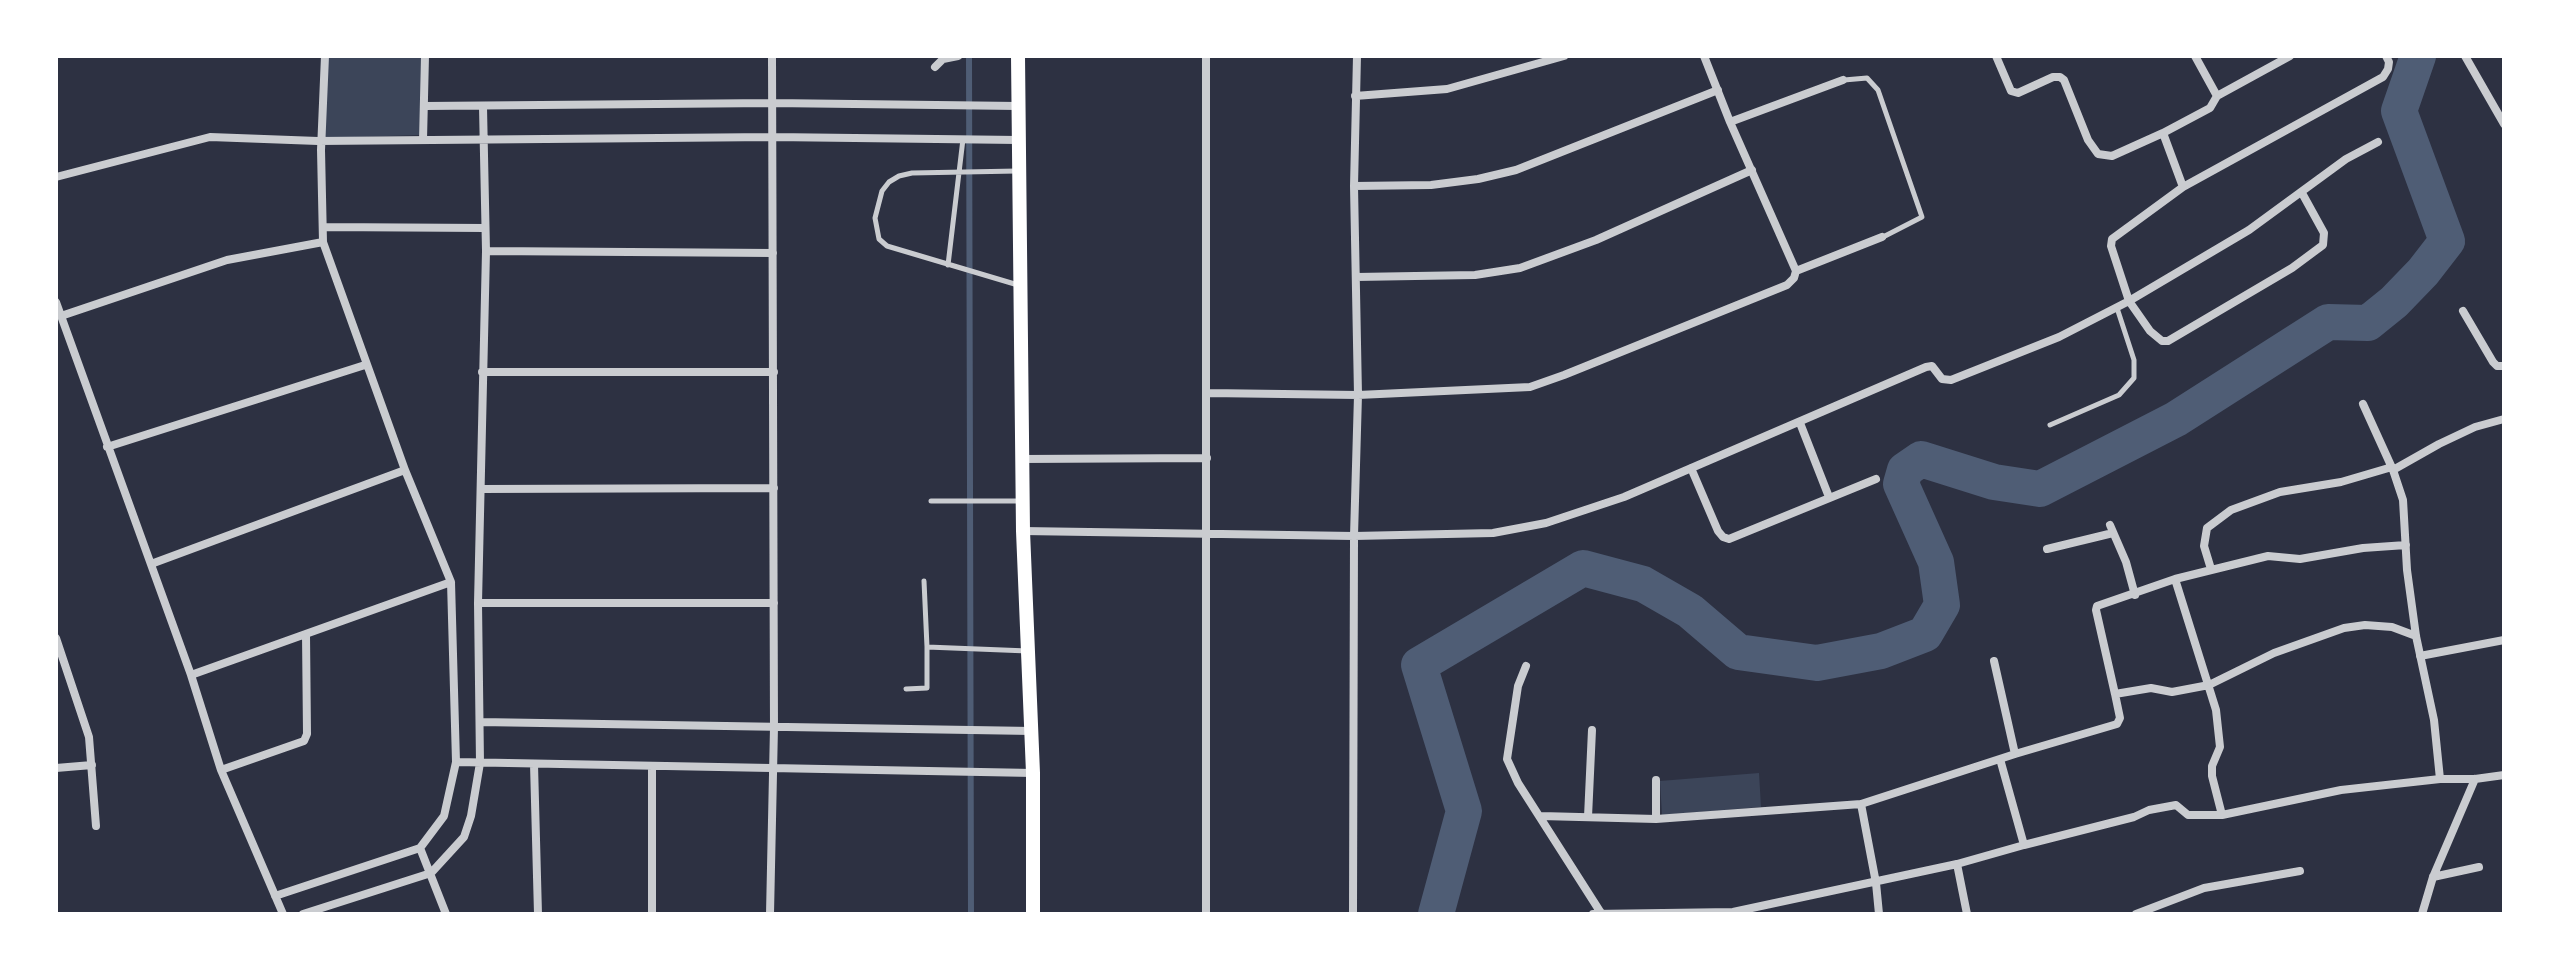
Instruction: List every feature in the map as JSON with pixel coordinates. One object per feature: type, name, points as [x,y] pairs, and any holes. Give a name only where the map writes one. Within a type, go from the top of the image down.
[{"type":"main road","points":[[1018,56],[1012,140],[1019,171],[1023,531],[1032,731],[1033,914]]},
{"type":"street","points":[[275,896],[420,848],[444,816],[456,762],[451,582],[365,365],[323,242],[325,56]]},
{"type":"street","points":[[423,140],[425,56]]},
{"type":"street","points":[[770,914],[774,727],[772,56]]},
{"type":"street","points":[[935,67],[943,59],[958,56]]},
{"type":"street","points":[[1206,56],[1206,914]]},
{"type":"street","points":[[1353,914],[1354,536],[1358,395],[1354,186],[1357,56]]},
{"type":"street","points":[[1355,96],[1447,89],[1564,56]]},
{"type":"street","points":[[1208,393],[1358,395],[1530,387],[1787,285],[1796,271],[1704,56]]},
{"type":"street","points":[[1996,56],[2011,91],[2018,93],[2053,77],[2064,80],[2088,140],[2098,154],[2112,156],[2210,108],[2217,96],[2290,56]]},
{"type":"street","points":[[2195,56],[2217,96]]},
{"type":"street","points":[[2302,193],[2324,233],[2323,245],[2292,268],[2168,341],[2157,338],[2129,301],[2111,246],[2112,239],[2183,187],[2383,77],[2389,62],[2386,56]]},
{"type":"street","points":[[2465,56],[2504,124]]},
{"type":"street","points":[[1730,122],[1843,80]]},
{"type":"street","points":[[1354,186],[1431,185],[1516,170],[1718,90]]},
{"type":"street","points":[[425,106],[772,103],[1014,106]]},
{"type":"street","points":[[303,914],[431,873],[464,837],[471,816],[480,763],[478,603],[486,251],[483,107]]},
{"type":"street","points":[[2163,133],[2183,187]]},
{"type":"street","points":[[56,177],[210,137],[322,141],[773,137],[1012,140]]},
{"type":"street","points":[[1023,531],[1354,536],[1493,533],[1520,529],[1598,506],[1926,367],[1932,366],[1942,379],[1951,380],[2059,337],[2129,301],[2249,230],[2346,159],[2378,142]]},
{"type":"street","points":[[1356,277],[1475,275],[1520,268],[1596,240],[1752,170]]},
{"type":"street","points":[[323,227],[485,228]]},
{"type":"street","points":[[1796,271],[1882,237]]},
{"type":"street","points":[[61,316],[227,260],[323,242]]},
{"type":"street","points":[[486,251],[773,253]]},
{"type":"street","points":[[56,302],[191,675],[221,770],[283,914]]},
{"type":"street","points":[[2463,311],[2493,362],[2504,366]]},
{"type":"street","points":[[107,447],[365,365]]},
{"type":"street","points":[[482,372],[774,372]]},
{"type":"street","points":[[2363,404],[2403,500],[2416,636],[2434,720],[2440,779]]},
{"type":"street","points":[[2211,569],[2204,546],[2207,528],[2231,510],[2280,492],[2341,482],[2392,469],[2475,427],[2504,419]]},
{"type":"street","points":[[1800,423],[1829,497]]},
{"type":"street","points":[[1022,459],[1207,458]]},
{"type":"street","points":[[1691,468],[1718,531],[1729,539],[1876,479]]},
{"type":"street","points":[[151,564],[405,470]]},
{"type":"street","points":[[481,489],[774,488]]},
{"type":"street","points":[[2047,549],[2112,529],[2135,595]]},
{"type":"street","points":[[1541,816],[1656,819],[1861,804],[2117,724],[2120,718],[2096,608],[2175,579],[2268,556],[2300,559],[2363,548],[2406,545]]},
{"type":"street","points":[[2175,579],[2209,685],[2220,740],[2212,776],[2222,815]]},
{"type":"street","points":[[191,675],[451,582]]},
{"type":"street","points":[[478,603],[774,603]]},
{"type":"street","points":[[2115,694],[2151,688],[2172,692],[2209,685],[2264,657],[2344,628],[2365,625],[2392,627],[2416,636]]},
{"type":"street","points":[[221,770],[304,741],[307,734],[306,634]]},
{"type":"street","points":[[56,638],[59,659],[89,737],[96,826]]},
{"type":"street","points":[[2420,656],[2504,640]]},
{"type":"street","points":[[1994,661],[2015,754]]},
{"type":"street","points":[[1526,666],[1518,686],[1507,759],[1518,783],[1541,816],[1597,913],[1733,913],[1957,864],[2176,805],[2188,815],[2222,815],[2341,790],[2504,775]]},
{"type":"street","points":[[480,722],[1032,731]]},
{"type":"street","points":[[1588,817],[1592,730]]},
{"type":"street","points":[[2000,759],[2024,845]]},
{"type":"street","points":[[456,762],[1033,773]]},
{"type":"street","points":[[534,764],[538,914]]},
{"type":"street","points":[[56,768],[92,765]]},
{"type":"street","points":[[652,766],[652,914]]},
{"type":"street","points":[[2422,914],[2433,877],[2475,779]]},
{"type":"street","points":[[1656,780],[1656,819]]},
{"type":"street","points":[[1861,804],[1879,914]]},
{"type":"street","points":[[420,848],[446,914]]},
{"type":"street","points":[[1957,864],[1967,914]]},
{"type":"street","points":[[2433,877],[2479,867]]},
{"type":"street","points":[[2136,914],[2204,888],[2300,871]]},
{"type":"street","points":[[2168,902],[2173,914]]},
{"type":"lane","points":[[1843,80],[1867,78],[1878,90],[1922,217],[1882,237]]},
{"type":"lane","points":[[948,265],[965,139]]},
{"type":"lane","points":[[1019,171],[912,173],[899,176],[882,191],[875,218],[879,239],[887,246],[1019,285]]},
{"type":"lane","points":[[2050,425],[2119,395],[2134,378],[2134,360],[2117,307]]},
{"type":"lane","points":[[931,501],[1023,501]]},
{"type":"lane","points":[[906,689],[927,688],[924,581]]},
{"type":"lane","points":[[927,647],[1028,651]]},
{"type":"shaded area","points":[[324,56],[421,56],[420,135],[322,138]]},
{"type":"shaded area","points":[[1759,773],[1761,807],[1662,815],[1660,781]]},
{"type":"waterway","points":[[969,56],[971,914]]},
{"type":"waterway","points":[[1436,914],[1464,811],[1419,665],[1583,568],[1643,584],[1690,611],[1738,652],[1817,663],[1881,651],[1925,634],[1942,605],[1936,562],[1901,484],[1905,470],[1921,459],[1994,482],[2040,489],[2176,419],[2328,322],[2368,323],[2423,272],[2447,241],[2399,111],[2418,56]]}]
